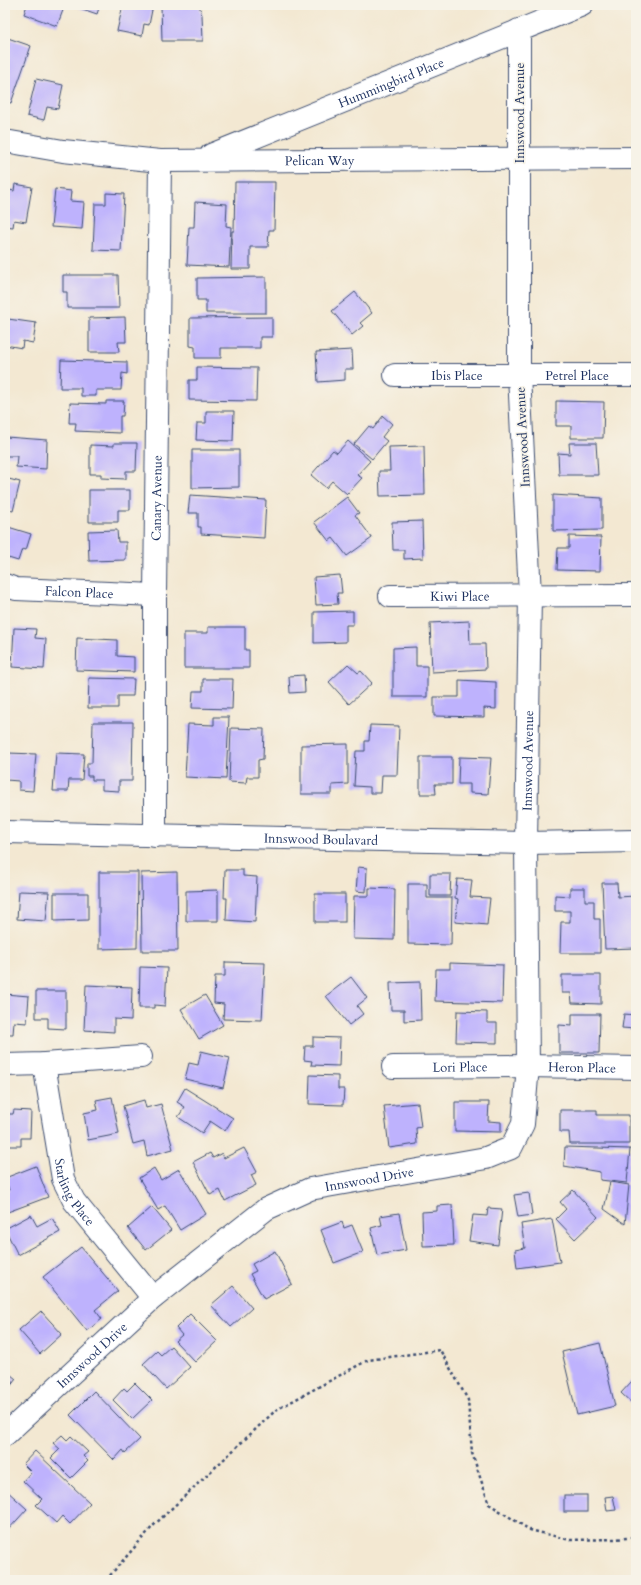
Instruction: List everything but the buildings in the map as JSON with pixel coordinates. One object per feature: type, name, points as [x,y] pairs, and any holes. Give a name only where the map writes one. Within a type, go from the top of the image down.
[{"type":"street","name":"Hummingbird Place","points":[[199,160],[582,5]]},
{"type":"street","name":"Innswood Avenue","points":[[519,30],[519,375],[530,596],[526,843]]},
{"type":"street","name":"Pelican Way","points":[[5,141],[63,151],[160,161],[636,158]]},
{"type":"street","name":"Canary Avenue","points":[[155,836],[155,595],[160,161]]},
{"type":"street","name":"Ibis Place","points":[[395,374],[519,375]]},
{"type":"street","name":"Petrel Place","points":[[519,375],[636,375]]},
{"type":"street","name":"Falcon Place","points":[[5,585],[16,589],[155,595]]},
{"type":"street","name":"Kiwi Place","points":[[390,596],[636,595]]},
{"type":"street","name":"Innswood Boulavard","points":[[5,832],[526,843],[636,841]]},
{"type":"street","name":"Innswood Drive","points":[[5,1435],[153,1298],[266,1209],[310,1189],[486,1158],[511,1148],[523,1124],[528,1066],[526,843]]},
{"type":"street","points":[[5,1065],[44,1064],[141,1057]]},
{"type":"street","name":"Starling Place","points":[[44,1064],[62,1179],[74,1201],[153,1298]]},
{"type":"street","name":"Lori Place","points":[[393,1067],[528,1066]]},
{"type":"street","name":"Heron Place","points":[[528,1066],[636,1068]]},
{"type":"path","points":[[106,1580],[153,1526],[276,1410],[368,1360],[440,1350],[468,1400],[472,1453],[490,1504],[530,1530],[570,1540],[636,1537]]}]
